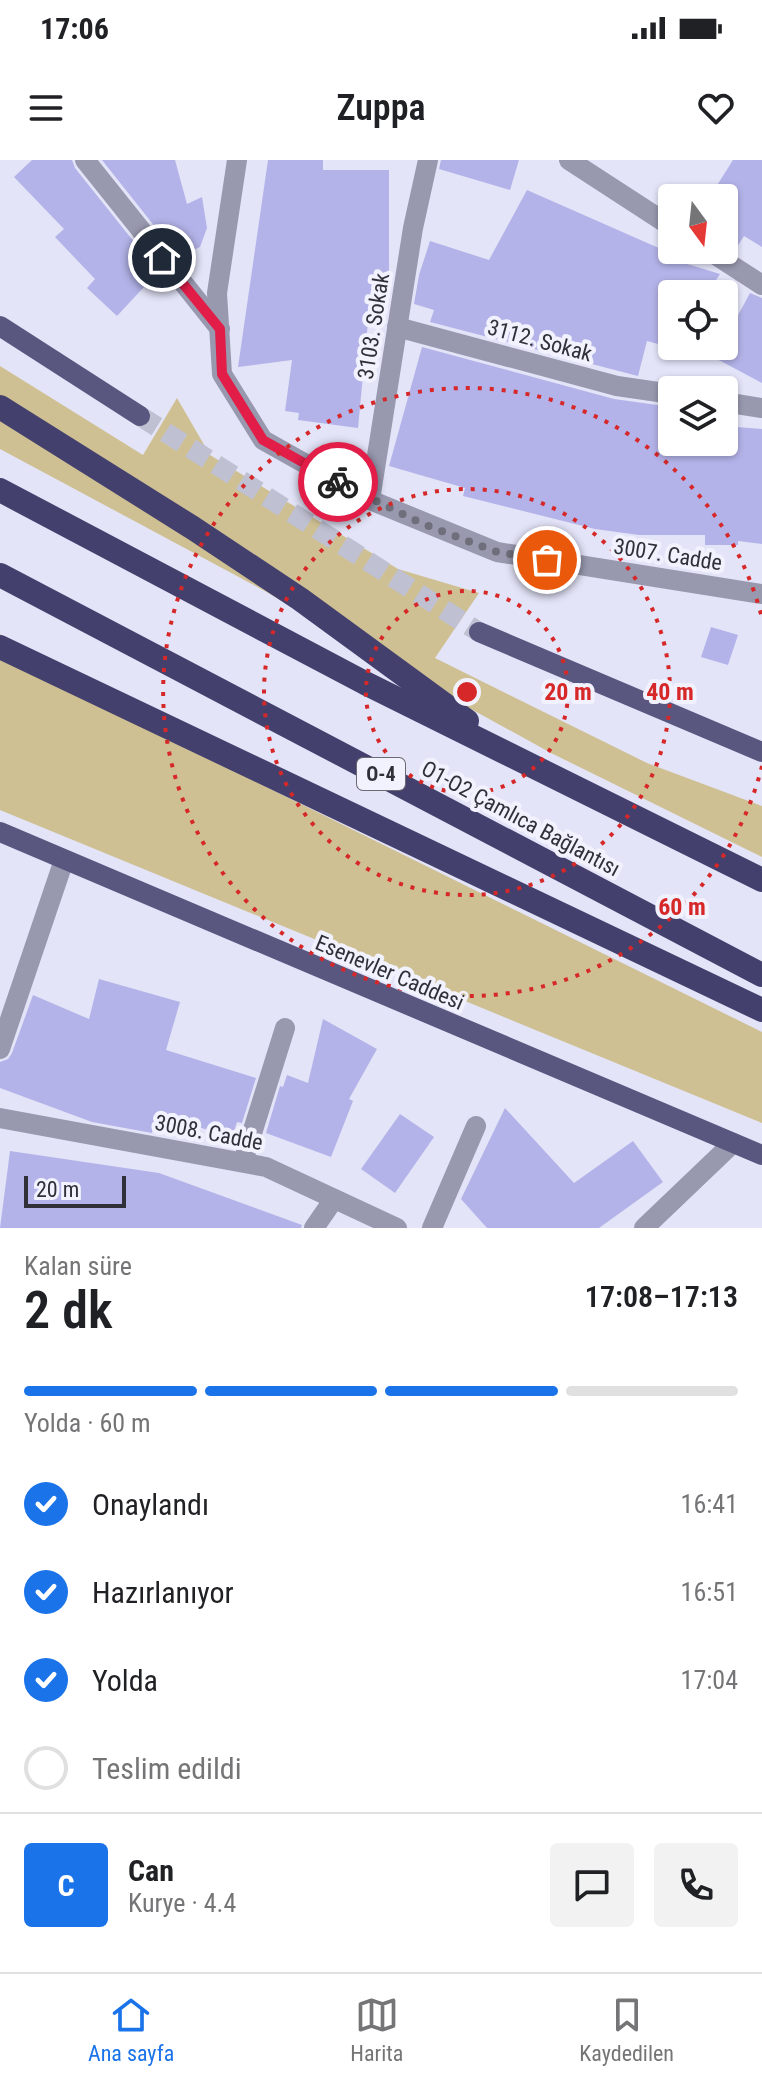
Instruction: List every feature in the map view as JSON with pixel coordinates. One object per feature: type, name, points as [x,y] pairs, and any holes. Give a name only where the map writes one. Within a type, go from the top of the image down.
[{"type":"highway","points":[[0,407],[300,599],[524,763]]},
{"type":"highway","points":[[0,490],[365,683],[762,880]]},
{"type":"highway","name":"O1-O2 Çamlıca Bağlantısı","points":[[0,575],[762,975]]},
{"type":"highway","points":[[0,647],[762,1010]]},
{"type":"main road","points":[[0,326],[140,416]]},
{"type":"main road","points":[[479,632],[762,752]]},
{"type":"main road","name":"Esenevler Caddesi","points":[[0,832],[762,1155]]},
{"type":"street","points":[[85,160],[220,329]]},
{"type":"street","name":"3007. Cadde","points":[[237,160],[217,293],[222,374],[263,440],[370,500],[497,552],[762,594]]},
{"type":"street","name":"3103. Sokak","points":[[370,500],[413,228],[428,160]]},
{"type":"street","points":[[569,160],[658,218]]},
{"type":"street","points":[[730,264],[762,285]]},
{"type":"street","name":"3112. Sokak","points":[[397,327],[617,386],[658,392]]},
{"type":"street","points":[[738,404],[762,408]]},
{"type":"street","points":[[0,1049],[64,860]]},
{"type":"street","points":[[243,1162],[285,1028]]},
{"type":"street","name":"3008. Cadde","points":[[0,1118],[266,1167],[397,1228]]},
{"type":"street","points":[[432,1228],[476,1126]]},
{"type":"street","points":[[644,1228],[733,1143]]},
{"type":"street","points":[[314,1228],[334,1199]]},
{"type":"shaded area","points":[[0,366],[143,455],[177,398],[210,455],[398,569],[479,593],[435,658],[647,763],[762,806],[762,857],[551,753],[263,590],[0,449]]},
{"type":"shaded area","points":[[0,634],[135,722],[762,1032],[762,1123],[0,810]]},
{"type":"building","points":[[32,160],[72,160],[75,168],[158,272],[117,316],[87,288],[95,279],[55,237],[64,229],[14,177]]},
{"type":"building","points":[[102,160],[175,160],[187,204],[202,197],[207,228],[200,247],[179,257]]},
{"type":"building","points":[[268,160],[323,160],[323,170],[389,170],[389,295],[371,290],[358,428],[298,420],[299,413],[285,411],[292,360],[238,367]]},
{"type":"building","points":[[441,160],[519,160],[510,190],[439,169]]},
{"type":"building","points":[[733,160],[762,160],[762,247],[744,236],[738,246],[738,184],[718,184]]},
{"type":"building","points":[[527,190],[658,248],[658,264],[687,264],[720,274],[716,280],[658,280],[658,344],[647,341],[638,376],[430,322],[434,310],[414,304],[430,241],[489,260]]},
{"type":"building","points":[[750,293],[762,298],[762,383],[719,360],[738,360],[738,315]]},
{"type":"building","points":[[422,347],[614,399],[658,405],[658,456],[738,456],[738,427],[762,429],[762,544],[738,541],[738,545],[705,545],[705,535],[639,535],[595,529],[463,496],[465,488],[389,466]]},
{"type":"building","points":[[711,627],[738,635],[728,665],[701,657]]},
{"type":"building","points":[[99,979],[180,1002],[166,1050],[256,1078],[242,1123],[237,1122],[232,1138],[156,1113],[152,1133],[92,1122],[0,1088],[0,1062],[12,1053],[33,995],[89,1019]]},
{"type":"building","points":[[323,1019],[377,1049],[349,1099],[353,1101],[331,1157],[266,1133],[280,1086],[283,1087],[287,1075],[308,1083]]},
{"type":"building","points":[[505,1108],[574,1183],[633,1141],[663,1182],[599,1228],[487,1228],[461,1199]]},
{"type":"building","points":[[400,1114],[434,1137],[395,1193],[361,1169]]},
{"type":"building","points":[[10,1151],[159,1173],[302,1225],[301,1228],[0,1228]]},
{"type":"tunnel","points":[[140,416],[479,632]]},
{"type":"way so far","points":[[338,482],[423,524],[497,552],[547,560]]},
{"type":"route","points":[[162,258],[220,329],[222,374],[263,440],[338,482]]}]
